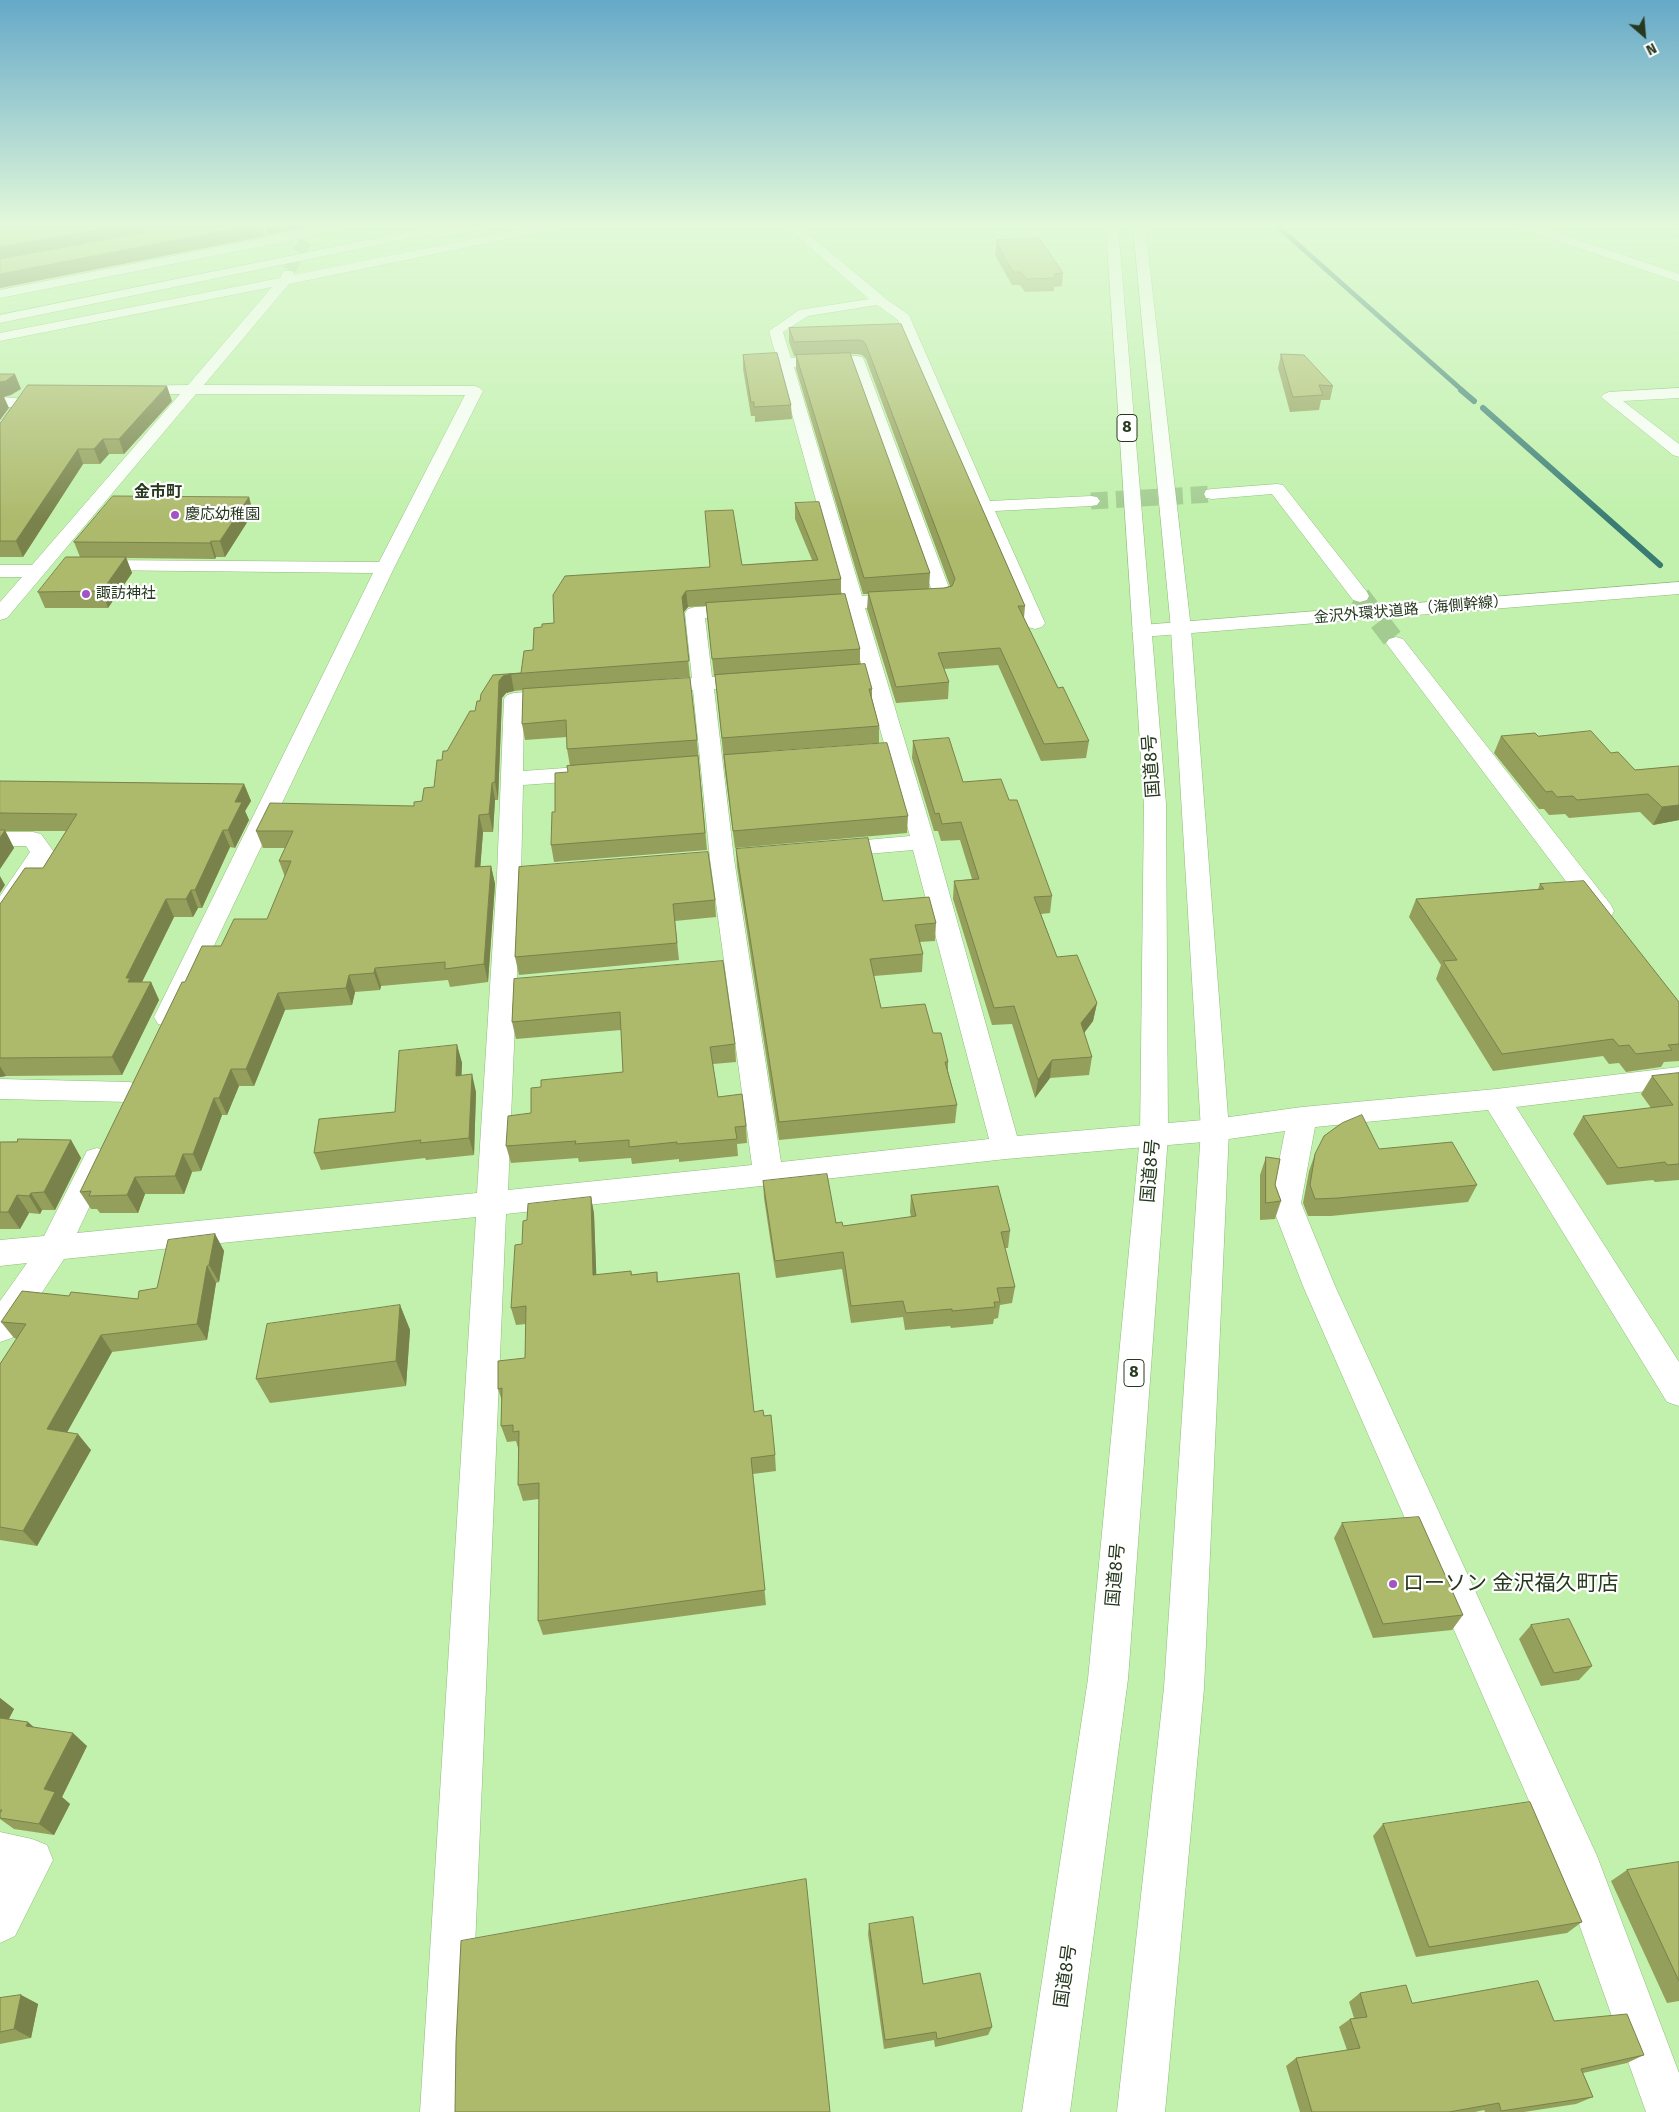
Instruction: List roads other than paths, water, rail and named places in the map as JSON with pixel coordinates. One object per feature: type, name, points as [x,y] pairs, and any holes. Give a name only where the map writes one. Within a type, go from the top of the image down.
[{"type":"main road","points":[[0,337],[58,325]]},
{"type":"main road","points":[[0,614],[246,325]]},
{"type":"main road","points":[[787,325],[776,332],[874,672],[886,751],[923,842],[1006,1148]]},
{"type":"main road","points":[[907,325],[985,506],[985,512],[1034,623]]},
{"type":"main road","name":"国道8号","points":[[1046,2112],[1108,1679],[1154,1136],[1155,804],[1119,325]]},
{"type":"main road","name":"8","points":[[1141,2112],[1184,1688],[1215,1130],[1181,629],[1149,325]]},
{"type":"main road","points":[[785,363],[857,360],[943,596],[794,607]]},
{"type":"main road","points":[[7,402],[36,389]]},
{"type":"main road","points":[[114,389],[475,391],[385,568],[156,1039]]},
{"type":"main road","points":[[1679,393],[1609,397],[1679,452]]},
{"type":"main road","points":[[0,432],[23,402],[7,402]]},
{"type":"main road","points":[[1212,494],[1277,489],[1360,596]]},
{"type":"main road","points":[[985,506],[1091,501]]},
{"type":"main road","points":[[0,570],[66,565],[385,568]]},
{"type":"main road","name":"金沢外環状道路（海側幹線）","points":[[1142,631],[1679,588]]},
{"type":"main road","points":[[765,609],[696,613],[722,859],[728,966],[768,1175]]},
{"type":"main road","points":[[1396,643],[1614,926]]},
{"type":"main road","points":[[807,676],[874,672]]},
{"type":"main road","points":[[633,689],[769,679]]},
{"type":"main road","points":[[444,2112],[491,1202],[512,986],[518,875],[512,779],[514,698],[584,693]]},
{"type":"main road","points":[[512,779],[612,771]]},
{"type":"main road","points":[[0,839],[33,839],[42,852],[0,914]]},
{"type":"main road","points":[[808,852],[923,842]]},
{"type":"main road","points":[[0,1253],[768,1175],[1006,1148],[1215,1130],[1302,1118],[1496,1099],[1679,1077]]},
{"type":"main road","points":[[0,1090],[130,1092]]},
{"type":"main road","points":[[1496,1099],[1679,1391]]},
{"type":"main road","points":[[1302,1118],[1286,1203],[1323,1295],[1582,1872],[1670,2112]]},
{"type":"main road","points":[[0,1328],[54,1248],[104,1144]]},
{"type":"main road","points":[[0,1854],[32,1860],[0,1921]]},
{"type":"waterway","points":[[1388,325],[1463,391]]},
{"type":"waterway","points":[[1461,390],[1474,401]]},
{"type":"waterway","points":[[1483,408],[1660,565]]},
{"type":"tunnel","points":[[1091,501],[1212,494]]},
{"type":"tunnel","points":[[1361,598],[1360,596],[1396,643]]},
{"type":"place","name":"慶応幼稚園","points":[[175,515]]},
{"type":"place","name":"諏訪神社","points":[[86,594]]},
{"type":"place","name":"ローソン 金沢福久町店","points":[[1393,1584]]},
{"type":"district","name":"金市町","points":[[158,493]]}]
